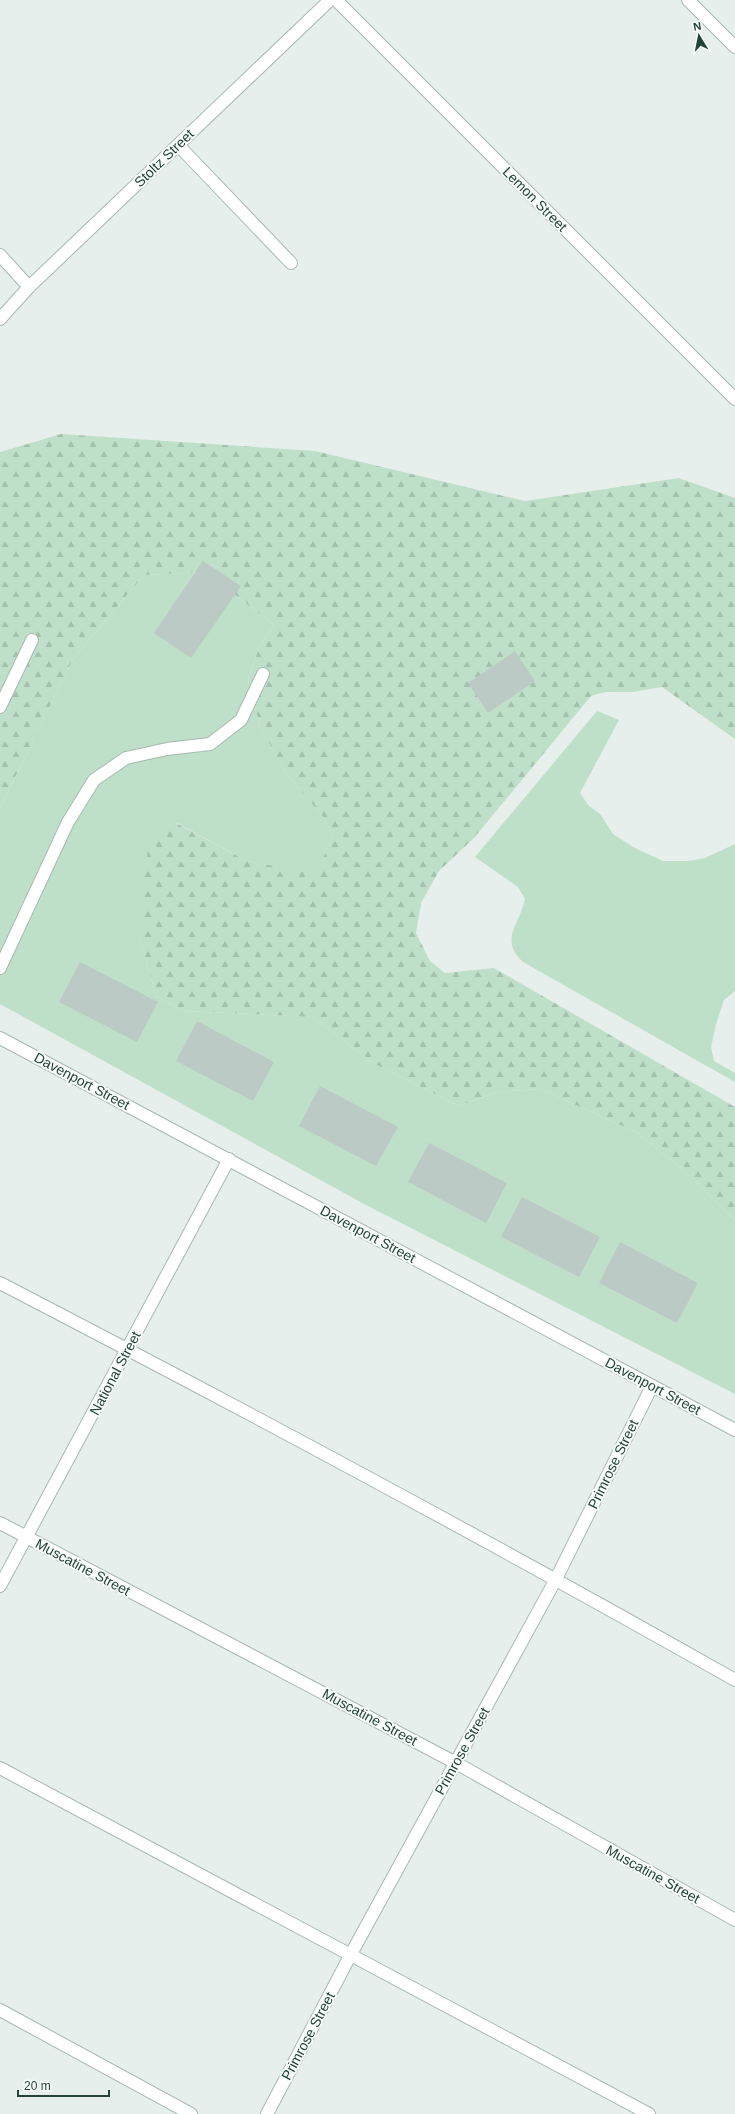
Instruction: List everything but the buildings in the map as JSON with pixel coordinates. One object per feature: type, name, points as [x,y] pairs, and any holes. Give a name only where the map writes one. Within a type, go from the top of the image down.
[{"type":"street","name":"Stoltz Street","points":[[0,319],[29,287],[330,0]]},
{"type":"street","name":"Lemon Street","points":[[336,0],[735,399]]},
{"type":"street","points":[[688,0],[735,47]]},
{"type":"street","points":[[178,145],[291,263]]},
{"type":"street","points":[[0,255],[29,287]]},
{"type":"street","points":[[0,707],[32,640]]},
{"type":"street","points":[[0,968],[68,822],[94,780],[126,758],[167,749],[210,744],[241,720],[263,674]]},
{"type":"street","name":"Davenport Street","points":[[0,1038],[735,1430]]},
{"type":"street","name":"National Street","points":[[0,1586],[229,1159]]},
{"type":"street","points":[[0,1283],[128,1349],[556,1579],[735,1680]]},
{"type":"street","name":"Primrose Street","points":[[267,2114],[352,1954],[556,1579],[652,1386]]},
{"type":"street","name":"Muscatine Street","points":[[0,1523],[456,1763],[735,1920]]},
{"type":"street","points":[[0,1768],[352,1954],[649,2114]]},
{"type":"street","points":[[0,2010],[191,2114]]},
{"type":"green space","points":[[61,434],[315,451],[525,501],[679,478],[735,498],[735,739],[662,687],[633,692],[606,692],[591,696],[474,838],[439,871],[421,903],[416,933],[430,961],[445,973],[494,968],[735,1107],[735,1220],[681,1168],[636,1132],[540,1089],[496,1092],[459,1106],[373,1063],[313,1017],[183,1011],[156,996],[140,940],[140,905],[149,843],[176,823],[247,861],[316,874],[333,836],[325,819],[287,775],[260,727],[248,680],[259,647],[274,625],[205,572],[144,575],[73,659],[0,808],[0,452]]},
{"type":"green space","points":[[204,572],[274,625],[259,647],[248,680],[260,727],[287,775],[325,819],[333,836],[316,875],[247,861],[177,823],[140,905],[140,940],[156,996],[183,1011],[313,1017],[373,1063],[459,1106],[496,1092],[540,1089],[636,1132],[681,1168],[735,1220],[735,1394],[366,1205],[0,1004],[0,808],[73,659],[144,575]]},
{"type":"green space","points":[[597,711],[619,720],[580,793],[589,806],[600,814],[613,834],[633,847],[663,861],[688,861],[705,858],[735,844],[735,991],[724,1000],[716,1024],[711,1047],[714,1061],[735,1073],[735,1082],[523,962],[516,954],[512,946],[512,939],[513,932],[525,899],[518,887],[475,857]]}]
